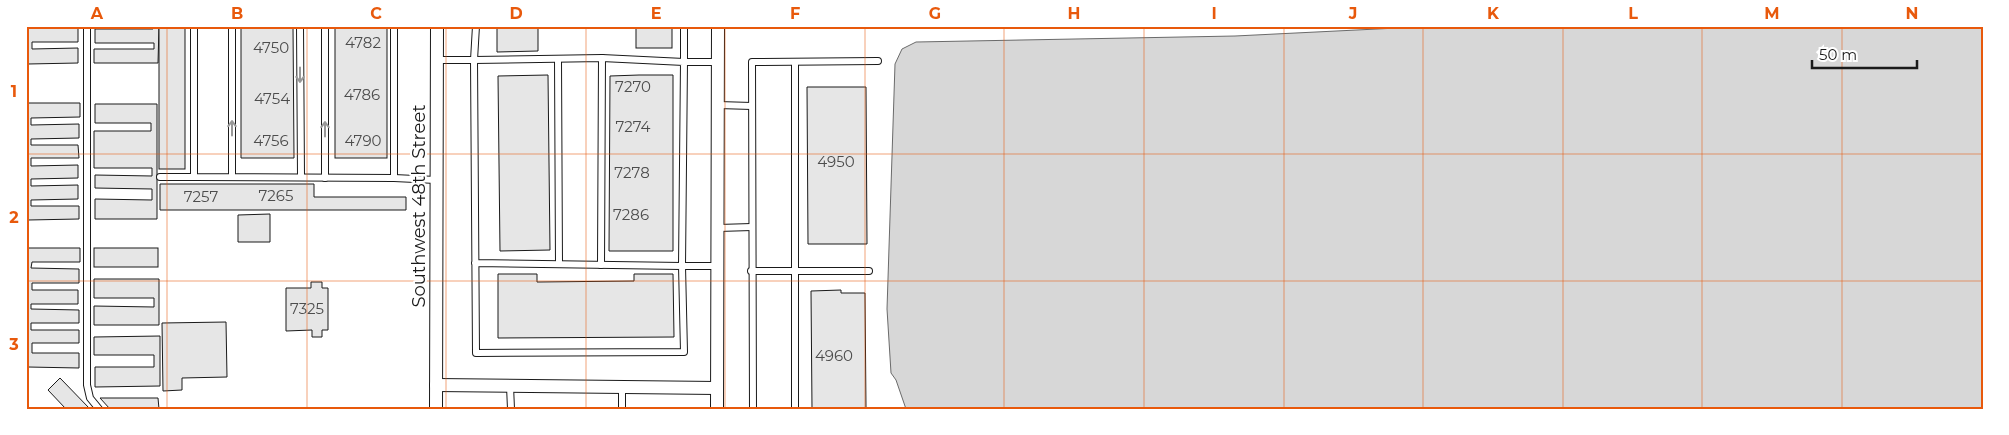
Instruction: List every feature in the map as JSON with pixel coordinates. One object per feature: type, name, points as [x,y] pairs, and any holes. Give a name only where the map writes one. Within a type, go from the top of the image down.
[{"type":"street","name":"Southwest 48th Street","points":[[436,409],[437,26]]},
{"type":"street","points":[[717,409],[718,26]]},
{"type":"street","points":[[436,385],[717,388]]},
{"type":"lane","points":[[88,26],[87,385],[90,398],[99,409]]},
{"type":"lane","points":[[194,26],[194,177]]},
{"type":"lane","points":[[232,26],[232,177]]},
{"type":"lane","points":[[300,26],[301,177]]},
{"type":"lane","points":[[325,26],[325,178]]},
{"type":"lane","points":[[394,26],[394,178]]},
{"type":"lane","points":[[476,26],[474,60],[476,353],[684,352],[682,266],[684,26]]},
{"type":"lane","points":[[437,60],[602,58],[718,62]]},
{"type":"lane","points":[[601,264],[602,58]]},
{"type":"lane","points":[[558,60],[559,264]]},
{"type":"lane","points":[[753,409],[751,271],[752,62],[878,61]]},
{"type":"lane","points":[[795,62],[795,409]]},
{"type":"lane","points":[[718,105],[752,106]]},
{"type":"lane","points":[[160,177],[394,178],[436,180]]},
{"type":"lane","points":[[718,228],[752,227]]},
{"type":"lane","points":[[476,263],[717,266]]},
{"type":"lane","points":[[751,271],[869,271]]},
{"type":"lane","points":[[510,386],[511,409]]},
{"type":"lane","points":[[622,387],[622,409]]},
{"type":"shaded area","points":[[1438,26],[1983,26],[1983,409],[906,409],[896,380],[891,373],[887,309],[895,64],[902,49],[916,42],[1235,36]]},
{"type":"building","points":[[28,26],[78,27],[78,42],[32,42],[32,49],[78,48],[78,63],[28,64]]},
{"type":"building","points":[[153,26],[159,26],[158,63],[94,63],[94,49],[154,49],[154,43],[95,43],[95,29],[153,29]]},
{"type":"building","points":[[159,26],[185,26],[185,169],[159,169]]},
{"type":"building","points":[[241,26],[293,26],[294,158],[241,158]]},
{"type":"building","points":[[335,26],[387,26],[387,158],[335,158]]},
{"type":"building","points":[[497,26],[538,26],[538,51],[497,52]]},
{"type":"building","points":[[636,26],[672,26],[672,48],[636,48]]},
{"type":"building","points":[[548,75],[550,250],[500,251],[498,76]]},
{"type":"building","points":[[673,75],[673,251],[609,251],[610,76]]},
{"type":"building","points":[[807,87],[866,87],[867,244],[808,244]]},
{"type":"building","points":[[27,103],[80,103],[80,117],[31,118],[31,125],[79,124],[79,138],[31,139],[31,145],[78,145],[79,158],[31,158],[31,166],[78,165],[78,178],[31,179],[31,186],[78,185],[78,199],[31,200],[31,206],[79,206],[79,219],[28,220]]},
{"type":"building","points":[[95,104],[157,104],[157,219],[95,219],[95,199],[152,200],[152,189],[95,188],[95,175],[152,176],[152,168],[94,168],[94,131],[151,131],[151,123],[95,123]]},
{"type":"building","points":[[160,184],[314,184],[314,197],[406,197],[406,210],[160,210]]},
{"type":"building","points":[[270,214],[270,242],[238,242],[238,215]]},
{"type":"building","points":[[28,248],[80,248],[80,262],[32,262],[31,268],[79,269],[79,283],[32,283],[32,290],[78,290],[78,304],[31,304],[31,309],[79,310],[79,323],[31,323],[31,330],[79,330],[79,343],[32,343],[32,353],[79,353],[79,368],[28,367]]},
{"type":"building","points":[[94,248],[158,248],[158,267],[94,267]]},
{"type":"building","points":[[498,274],[537,274],[537,282],[634,281],[634,274],[673,274],[674,337],[498,338]]},
{"type":"building","points":[[94,279],[159,279],[159,325],[94,325],[94,306],[154,307],[154,298],[94,298]]},
{"type":"building","points":[[311,282],[322,282],[322,288],[328,288],[328,330],[322,330],[322,337],[312,337],[312,330],[286,331],[286,288],[311,288]]},
{"type":"building","points":[[841,290],[841,293],[865,293],[866,409],[812,409],[811,291]]},
{"type":"building","points":[[226,322],[227,377],[182,378],[182,390],[163,391],[162,323]]},
{"type":"building","points":[[160,336],[160,386],[95,387],[95,367],[154,367],[154,355],[94,355],[94,337]]},
{"type":"building","points":[[60,378],[90,409],[66,409],[48,390]]},
{"type":"building","points":[[100,398],[158,398],[159,409],[110,409]]}]
